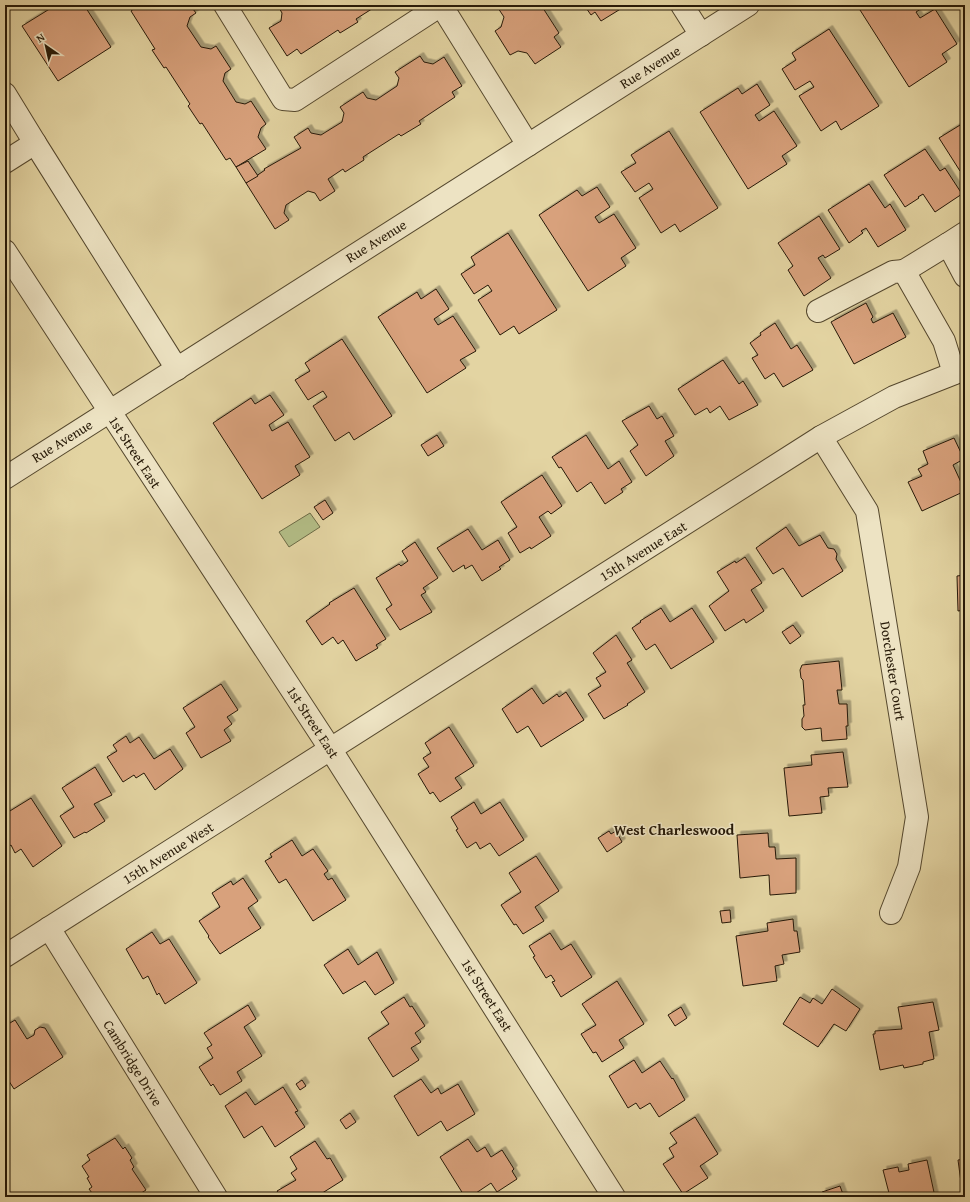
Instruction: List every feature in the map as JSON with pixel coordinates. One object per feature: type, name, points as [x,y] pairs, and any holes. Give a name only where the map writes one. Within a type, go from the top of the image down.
[{"type":"street","points":[[225,5],[283,99],[295,100],[441,5],[528,145]]},
{"type":"street","points":[[682,5],[701,34]]},
{"type":"street","name":"Rue Avenue","points":[[5,478],[748,5]]},
{"type":"street","points":[[5,94],[177,368]]},
{"type":"street","points":[[5,162],[35,144]]},
{"type":"street","points":[[818,311],[893,272],[904,271],[956,238],[965,276]]},
{"type":"street","name":"1st Street East","points":[[5,251],[108,412],[331,750],[614,1197]]},
{"type":"street","points":[[904,271],[944,341],[959,371]]},
{"type":"street","name":"15th Avenue East","points":[[331,750],[821,437],[894,397],[959,371]]},
{"type":"street","name":"Dorchester Court","points":[[821,437],[867,511],[917,817],[909,867],[891,913]]},
{"type":"street","name":"15th Avenue West","points":[[5,956],[331,750]]},
{"type":"street","name":"Cambridge Drive","points":[[49,928],[216,1197]]},
{"type":"green space","points":[[310,513],[320,527],[289,547],[279,532]]},
{"type":"building","points":[[56,5],[84,5],[111,47],[58,81],[22,26]]},
{"type":"building","points":[[133,5],[190,5],[196,13],[190,17],[187,26],[201,47],[211,49],[216,46],[231,69],[225,73],[223,81],[236,102],[245,104],[251,101],[266,124],[261,128],[258,137],[266,149],[236,167],[230,158],[226,160],[202,123],[200,124],[188,106],[190,104],[166,67],[164,68],[152,50],[155,49],[131,11],[135,8]]},
{"type":"building","points":[[378,5],[356,19],[358,22],[340,33],[338,30],[301,54],[297,49],[287,56],[269,28],[281,21],[282,13],[278,6]]},
{"type":"building","points":[[496,5],[541,5],[559,33],[554,37],[561,47],[535,64],[527,53],[518,51],[510,55],[495,31],[501,27],[504,17]]},
{"type":"building","points":[[584,5],[627,5],[601,21],[595,12],[591,15]]},
{"type":"building","points":[[868,5],[927,5],[916,12],[920,18],[935,9],[957,44],[942,54],[947,62],[909,87],[860,10]]},
{"type":"building","points":[[829,29],[879,106],[841,130],[836,121],[821,131],[799,96],[814,87],[810,81],[795,90],[782,69],[796,60],[792,53]]},
{"type":"building","points":[[420,56],[424,62],[433,64],[444,57],[462,86],[452,92],[455,97],[419,121],[421,124],[401,136],[399,134],[363,157],[364,160],[345,172],[343,169],[328,179],[335,191],[320,201],[315,193],[308,191],[286,205],[284,213],[289,220],[275,229],[246,183],[265,170],[264,169],[301,148],[294,137],[308,128],[311,133],[321,135],[342,122],[344,113],[340,107],[363,92],[367,98],[376,100],[397,86],[399,78],[395,72]]},
{"type":"building","points":[[757,84],[770,105],[755,115],[759,121],[774,111],[797,146],[782,156],[787,164],[748,189],[700,112],[738,88],[742,94]]},
{"type":"building","points":[[965,122],[965,168],[960,171],[939,138]]},
{"type":"building","points":[[669,131],[718,208],[680,232],[675,224],[661,233],[639,198],[653,189],[649,183],[635,192],[621,172],[636,163],[631,155]]},
{"type":"building","points":[[925,149],[940,171],[945,168],[962,194],[935,212],[923,194],[905,207],[884,175]]},
{"type":"building","points":[[248,161],[258,176],[246,183],[236,167]]},
{"type":"building","points":[[869,184],[885,208],[890,204],[906,230],[878,247],[866,228],[861,231],[863,233],[849,243],[828,210]]},
{"type":"building","points":[[597,187],[610,207],[595,217],[599,223],[614,214],[636,248],[621,258],[626,266],[588,291],[539,215],[577,190],[582,196]]},
{"type":"building","points":[[819,216],[840,249],[825,258],[823,255],[818,258],[831,278],[804,296],[788,270],[793,266],[778,243]]},
{"type":"building","points":[[508,233],[557,310],[519,334],[514,326],[500,335],[478,300],[492,291],[488,285],[474,294],[461,274],[475,265],[471,257]]},
{"type":"building","points":[[436,289],[449,309],[434,319],[438,325],[453,316],[476,351],[460,360],[466,368],[427,393],[378,317],[417,292],[421,299]]},
{"type":"building","points":[[866,303],[873,317],[871,319],[873,323],[893,313],[906,337],[854,364],[831,322]]},
{"type":"building","points":[[775,323],[791,349],[797,345],[813,370],[783,387],[774,373],[765,379],[752,358],[758,355],[750,343],[761,335],[760,333]]},
{"type":"building","points":[[342,339],[392,416],[354,440],[349,432],[335,441],[313,406],[327,397],[323,391],[308,400],[295,380],[310,371],[305,363]]},
{"type":"building","points":[[723,360],[739,384],[743,381],[758,405],[729,420],[720,406],[710,413],[707,408],[695,415],[678,389]]},
{"type":"building","points":[[270,395],[284,415],[269,425],[272,431],[288,422],[310,457],[295,466],[300,475],[262,499],[213,423],[251,398],[255,404]]},
{"type":"building","points":[[649,406],[657,419],[662,416],[674,436],[665,441],[674,456],[646,476],[630,451],[638,445],[622,421]]},
{"type":"building","points":[[437,435],[444,446],[428,456],[421,445]]},
{"type":"building","points":[[586,435],[608,469],[619,461],[632,482],[621,489],[623,492],[605,504],[591,482],[577,492],[561,467],[559,468],[552,457]]},
{"type":"building","points":[[954,438],[964,459],[953,465],[965,491],[922,511],[908,482],[922,476],[918,469],[928,464],[923,451]]},
{"type":"building","points":[[542,475],[562,506],[551,514],[548,511],[539,517],[551,536],[531,549],[530,547],[520,553],[508,533],[517,527],[501,502]]},
{"type":"building","points":[[325,500],[333,513],[323,520],[314,507]]},
{"type":"building","points":[[786,527],[799,546],[820,535],[828,548],[834,549],[837,554],[836,559],[843,571],[802,597],[783,568],[773,574],[756,548]]},
{"type":"building","points":[[468,529],[482,550],[498,540],[510,560],[499,567],[501,569],[482,581],[472,565],[465,569],[464,565],[453,572],[437,548]]},
{"type":"building","points":[[415,542],[438,578],[423,588],[426,592],[421,595],[432,612],[400,630],[386,609],[392,605],[376,578],[399,564],[401,566],[408,561],[402,551]]},
{"type":"building","points":[[745,557],[762,583],[751,590],[764,611],[746,623],[744,619],[725,631],[709,606],[729,591],[717,572]]},
{"type":"building","points":[[965,575],[965,610],[958,611],[957,576]]},
{"type":"building","points":[[354,588],[386,639],[376,645],[378,648],[356,661],[343,640],[338,644],[333,637],[322,645],[306,621],[330,604],[329,603]]},
{"type":"building","points":[[661,608],[670,622],[692,608],[714,642],[671,669],[655,644],[646,650],[632,628],[641,622],[640,621]]},
{"type":"building","points":[[793,625],[801,636],[790,644],[782,632]]},
{"type":"building","points":[[616,635],[632,660],[627,663],[645,692],[627,704],[628,705],[604,719],[588,694],[601,686],[596,678],[606,672],[593,653]]},
{"type":"building","points":[[963,648],[965,648],[965,682],[963,660]]},
{"type":"building","points":[[839,661],[842,690],[837,690],[839,704],[847,704],[847,739],[822,741],[821,728],[805,730],[802,727],[802,719],[804,716],[803,705],[805,705],[803,680],[801,678],[800,670],[802,665]]},
{"type":"building","points":[[221,684],[238,710],[227,717],[232,724],[224,730],[231,741],[201,758],[186,733],[195,727],[183,708]]},
{"type":"building","points":[[532,688],[543,704],[557,694],[559,697],[566,692],[584,720],[541,747],[528,726],[517,733],[502,709]]},
{"type":"building","points":[[449,727],[474,766],[455,778],[462,788],[440,802],[433,792],[430,794],[418,774],[429,767],[423,758],[431,753],[425,743]]},
{"type":"building","points":[[126,736],[130,743],[139,737],[154,759],[170,749],[183,769],[155,790],[144,773],[136,778],[134,775],[123,782],[107,757],[117,751],[113,745]]},
{"type":"building","points":[[843,752],[848,787],[828,788],[829,796],[820,797],[822,813],[789,816],[784,768],[812,765],[811,755]]},
{"type":"building","points":[[95,767],[112,795],[94,804],[105,821],[86,833],[85,832],[74,838],[60,816],[74,807],[62,788]]},
{"type":"building","points":[[31,798],[62,846],[33,867],[21,849],[15,853],[11,845],[5,849],[5,814]]},
{"type":"building","points":[[474,802],[481,814],[500,802],[524,840],[499,856],[490,843],[480,849],[476,842],[467,848],[456,830],[458,829],[451,817]]},
{"type":"building","points":[[609,831],[611,834],[616,831],[622,842],[607,852],[598,838]]},
{"type":"building","points":[[768,833],[769,847],[775,847],[776,859],[796,858],[796,893],[770,895],[769,875],[740,878],[737,835]]},
{"type":"building","points":[[292,840],[302,856],[313,849],[328,871],[324,874],[328,880],[332,878],[346,900],[313,921],[286,879],[279,883],[265,861],[272,857],[270,854]]},
{"type":"building","points":[[536,856],[559,891],[535,907],[544,921],[523,934],[516,924],[514,925],[501,905],[521,892],[509,873]]},
{"type":"building","points":[[243,878],[258,901],[248,908],[261,928],[220,954],[199,921],[220,907],[212,893],[231,881],[233,885]]},
{"type":"building","points":[[730,910],[731,922],[722,923],[720,911]]},
{"type":"building","points":[[793,919],[794,931],[797,931],[800,952],[782,955],[784,964],[775,966],[777,981],[743,986],[736,936],[768,931],[767,923]]},
{"type":"building","points":[[152,932],[160,944],[169,939],[197,983],[165,1004],[159,993],[157,995],[148,976],[143,979],[126,949]]},
{"type":"building","points":[[550,933],[561,950],[571,944],[592,977],[561,997],[552,982],[555,981],[551,975],[546,978],[533,957],[535,956],[529,946]]},
{"type":"building","points":[[348,949],[358,965],[377,952],[394,983],[375,995],[365,981],[343,994],[324,965]]},
{"type":"building","points":[[617,981],[644,1024],[619,1040],[624,1048],[602,1062],[596,1052],[593,1053],[581,1034],[596,1025],[582,1004]]},
{"type":"building","points":[[832,989],[860,1009],[846,1031],[834,1024],[818,1047],[783,1024],[800,997],[810,1003],[813,998],[822,1004]]},
{"type":"building","points":[[404,997],[410,1007],[412,1006],[425,1026],[415,1033],[421,1042],[411,1048],[419,1060],[393,1077],[368,1038],[389,1024],[381,1012]]},
{"type":"building","points":[[933,1002],[939,1030],[929,1032],[934,1059],[923,1062],[923,1064],[904,1068],[903,1065],[880,1070],[873,1034],[875,1034],[875,1031],[902,1029],[898,1007]]},
{"type":"building","points":[[248,1005],[256,1019],[244,1027],[262,1056],[237,1072],[242,1081],[220,1095],[213,1084],[211,1086],[199,1067],[213,1058],[207,1048],[212,1045],[204,1033]]},
{"type":"building","points":[[681,1007],[687,1018],[675,1026],[668,1015]]},
{"type":"building","points":[[15,1020],[27,1039],[34,1035],[35,1030],[40,1027],[45,1028],[63,1057],[14,1089],[5,1075],[5,1026]]},
{"type":"building","points":[[634,1060],[642,1073],[660,1061],[672,1079],[673,1078],[685,1100],[659,1117],[650,1103],[640,1109],[636,1103],[628,1108],[609,1076]]},
{"type":"building","points":[[421,1079],[431,1093],[438,1088],[441,1094],[458,1084],[475,1114],[447,1131],[441,1121],[418,1136],[394,1096]]},
{"type":"building","points":[[302,1080],[306,1086],[300,1090],[296,1084]]},
{"type":"building","points":[[283,1087],[298,1111],[295,1112],[305,1127],[275,1147],[262,1126],[244,1138],[225,1106],[246,1092],[255,1105]]},
{"type":"building","points":[[350,1113],[356,1122],[346,1129],[340,1120]]},
{"type":"building","points":[[695,1117],[718,1154],[700,1166],[708,1178],[683,1194],[663,1164],[674,1157],[669,1148],[677,1143],[670,1133]]},
{"type":"building","points":[[115,1138],[123,1149],[125,1147],[132,1158],[130,1160],[134,1167],[132,1169],[146,1190],[135,1197],[95,1197],[89,1189],[92,1187],[87,1178],[89,1177],[82,1166],[90,1160],[87,1155]]},
{"type":"building","points":[[468,1139],[477,1152],[485,1147],[491,1157],[502,1150],[514,1169],[512,1171],[517,1179],[497,1192],[491,1183],[470,1197],[465,1197],[440,1157]]},
{"type":"building","points":[[315,1141],[327,1159],[330,1158],[343,1180],[316,1197],[281,1197],[277,1191],[296,1180],[291,1173],[297,1169],[290,1157]]},
{"type":"building","points":[[965,1159],[965,1197],[963,1197],[958,1160]]},
{"type":"building","points":[[927,1160],[935,1197],[890,1197],[883,1170],[898,1167],[899,1172],[909,1170],[908,1164]]},
{"type":"building","points":[[840,1186],[844,1197],[822,1197],[824,1196],[822,1192]]},
{"type":"district","name":"West Charleswood","points":[[674,830]]}]
